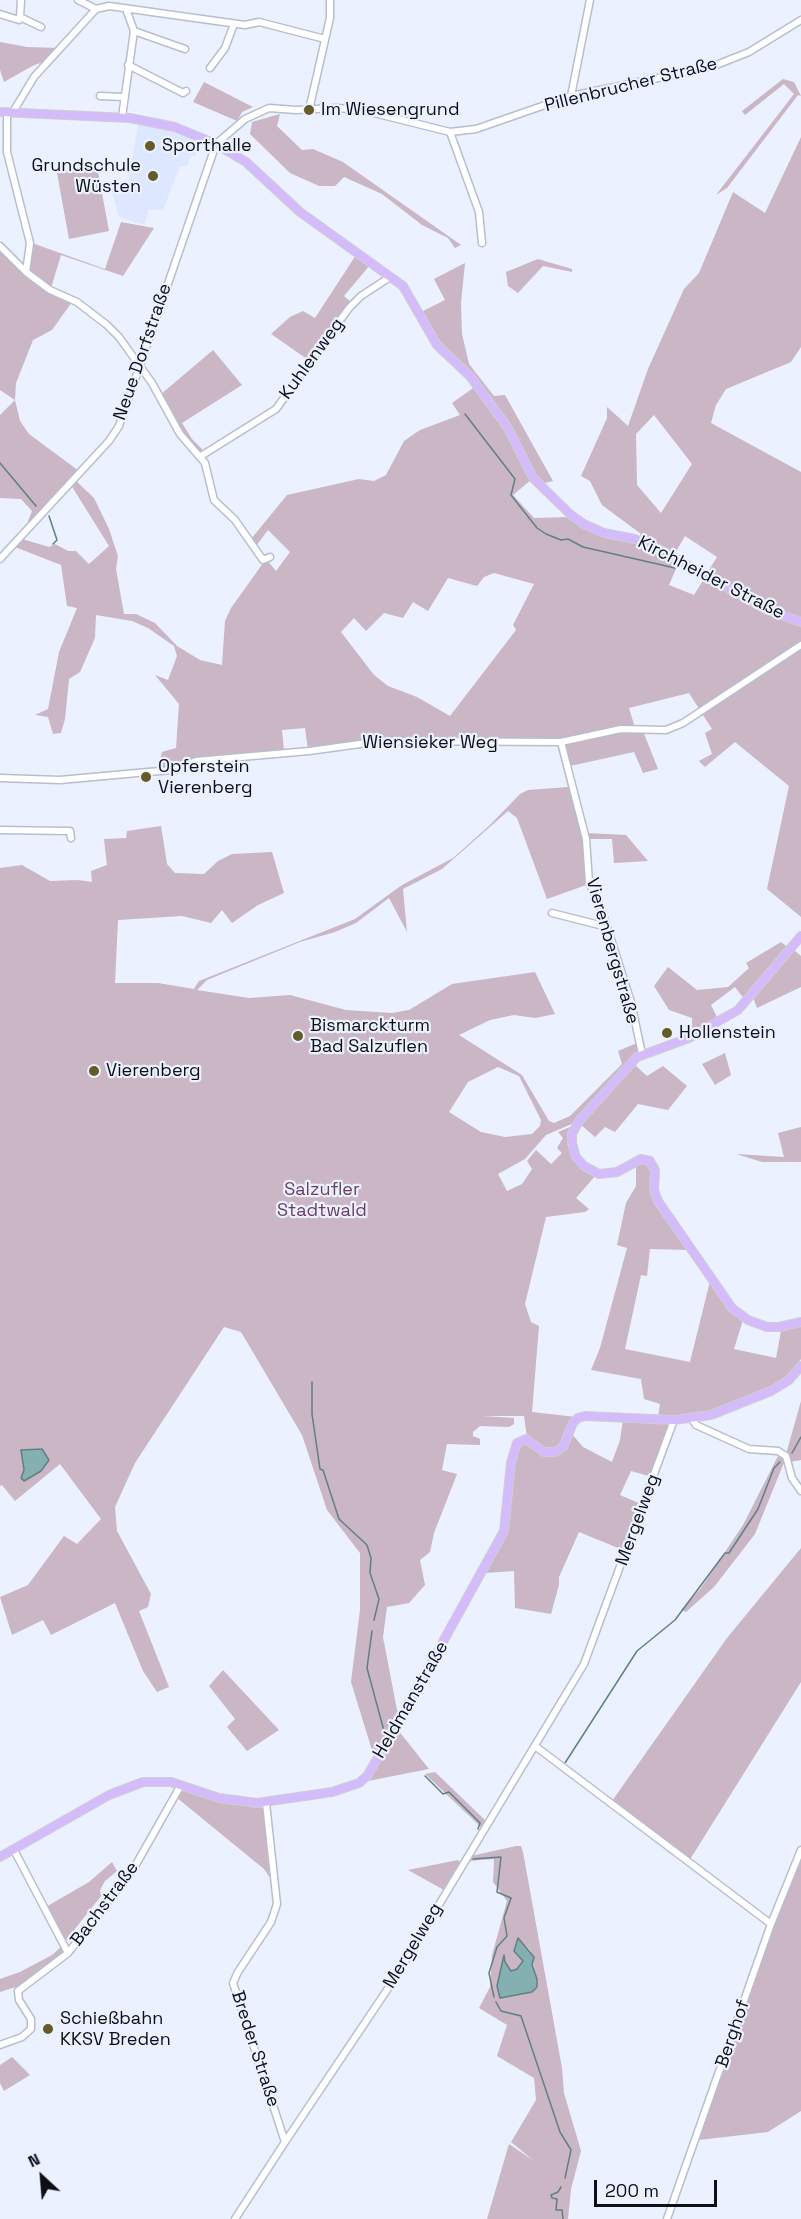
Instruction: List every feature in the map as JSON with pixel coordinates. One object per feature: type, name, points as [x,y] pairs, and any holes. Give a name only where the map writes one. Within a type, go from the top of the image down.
[{"type":"main road","name":"Kirchheider Straße","points":[[7,112],[122,117],[175,127],[216,144],[259,173],[321,228],[407,291],[437,345],[470,376],[508,428],[533,478],[571,515],[584,524],[604,532],[652,546],[765,609],[801,622]]},
{"type":"main road","points":[[801,936],[738,1010],[677,1044],[642,1054],[579,1121],[572,1134],[576,1157],[592,1171],[605,1175],[617,1172],[641,1159],[650,1161],[655,1170],[654,1191],[658,1201],[732,1308],[748,1320],[766,1326],[779,1327],[801,1322]]},
{"type":"main road","name":"Heldmanstraße","points":[[0,1857],[120,1790],[151,1780],[181,1785],[239,1803],[266,1803],[348,1788],[367,1776],[430,1669],[504,1531],[511,1463],[517,1443],[526,1439],[544,1452],[555,1452],[562,1447],[578,1418],[585,1416],[674,1420],[692,1419],[730,1409],[771,1391],[789,1380],[801,1366]]},
{"type":"street","points":[[0,14],[20,20],[21,0]]},
{"type":"street","points":[[78,0],[96,9]]},
{"type":"street","points":[[309,110],[325,39],[330,0]]},
{"type":"street","points":[[571,96],[590,0]]},
{"type":"street","points":[[26,272],[30,243],[7,152],[7,112],[34,77],[96,9],[108,6],[234,24],[259,22],[325,39]]},
{"type":"street","points":[[122,117],[134,31],[126,9]]},
{"type":"street","points":[[20,17],[41,27]]},
{"type":"street","name":"Pillenbrucher Straße","points":[[216,144],[237,124],[263,110],[278,107],[309,110],[337,108],[362,110],[450,132],[476,129],[571,96],[711,67],[749,52],[801,20]]},
{"type":"street","points":[[210,68],[225,48],[234,24]]},
{"type":"street","points":[[134,31],[185,49]]},
{"type":"street","points":[[129,65],[183,93],[186,91]]},
{"type":"street","points":[[100,96],[125,97]]},
{"type":"street","points":[[450,132],[479,212],[482,243]]},
{"type":"street","name":"Neue Dorfstraße","points":[[0,559],[109,441],[118,426],[216,144]]},
{"type":"street","points":[[0,246],[26,272],[107,325],[139,366],[175,420],[180,434],[201,456],[208,468],[210,489],[214,500],[235,520],[263,560],[270,557]]},
{"type":"street","name":"Kuhlenweg","points":[[201,456],[276,409],[349,308],[361,296],[390,277]]},
{"type":"street","name":"Wiensieker Weg","points":[[0,778],[60,780],[173,770],[196,761],[309,751],[344,744],[382,741],[561,742],[621,729],[666,730],[676,727],[801,645]]},
{"type":"street","name":"Vierenbergstraße","points":[[561,742],[586,839],[589,882],[607,927],[631,1002],[642,1054]]},
{"type":"street","points":[[0,830],[70,831],[71,838]]},
{"type":"street","points":[[552,912],[607,927]]},
{"type":"street","points":[[692,1419],[696,1425],[749,1449],[778,1451],[786,1456],[792,1478],[801,1491]]},
{"type":"street","name":"Mergelweg","points":[[285,2142],[393,1981],[584,1664],[674,1420]]},
{"type":"street","points":[[534,1746],[771,1924]]},
{"type":"street","name":"Bachstraße","points":[[14,1850],[68,1953],[134,1868],[181,1785]]},
{"type":"street","name":"Breder Straße","points":[[266,1803],[277,1904],[271,1922],[233,1983],[285,2142]]},
{"type":"street","name":"Berghof","points":[[667,2219],[771,1924],[801,1850]]},
{"type":"street","points":[[0,2045],[21,2037],[31,2029],[31,2019],[19,2000],[18,1991],[52,1968],[68,1953]]},
{"type":"street","points":[[235,2219],[285,2142]]},
{"type":"shaded area","name":"Grundschule Wüsten","points":[[138,125],[170,130],[200,140],[195,156],[191,155],[187,166],[180,166],[163,210],[148,209],[145,225],[119,217],[109,181],[128,186]]},
{"type":"shaded area","points":[[42,1449],[49,1460],[41,1471],[24,1481],[21,1478],[24,1470],[21,1450]]},
{"type":"shaded area","points":[[518,1938],[534,1957],[532,1965],[537,1987],[532,1992],[500,1998],[497,1986],[504,1955],[505,1962],[511,1971],[517,1969],[523,1961],[514,1951]]},
{"type":"green space","points":[[0,42],[27,47],[60,48],[48,61],[34,65],[4,82],[0,70]]},
{"type":"green space","points":[[783,79],[794,82],[801,96],[798,95],[727,188],[716,195],[794,94],[784,84],[745,115],[742,111]]},
{"type":"green space","points":[[204,82],[253,107],[242,112],[237,121],[193,102]]},
{"type":"green space","points":[[280,114],[277,126],[302,150],[313,149],[343,162],[461,245],[455,248],[448,238],[422,225],[382,194],[344,177],[335,186],[319,186],[290,173],[250,134],[252,122]]},
{"type":"green space","points":[[801,137],[801,347],[791,362],[726,389],[716,405],[711,423],[801,472],[801,620],[765,606],[707,573],[717,557],[685,536],[674,555],[638,538],[641,534],[602,505],[590,481],[581,476],[607,418],[607,407],[628,426],[648,369],[684,289],[699,273],[733,192],[765,213]],"holes":[[[654,415],[692,464],[661,513],[637,485],[636,434]]]},
{"type":"green space","points":[[97,166],[109,231],[69,239],[57,173]]},
{"type":"green space","points":[[121,222],[154,228],[123,276],[61,255],[51,288],[27,271],[32,243],[105,269]]},
{"type":"green space","points":[[0,248],[26,273],[72,302],[52,330],[33,340],[16,383],[15,400],[0,390]]},
{"type":"green space","points":[[356,255],[370,265],[344,296],[352,303],[310,361],[271,334],[290,317],[303,311],[315,318]]},
{"type":"green space","points":[[538,259],[572,269],[572,272],[543,266],[518,293],[508,286],[506,272]]},
{"type":"green space","points":[[465,263],[461,303],[462,334],[469,364],[494,396],[505,395],[553,481],[541,484],[505,419],[438,344],[421,312],[445,300],[434,279]]},
{"type":"green space","points":[[213,350],[242,385],[182,423],[192,439],[205,452],[200,455],[181,433],[176,419],[160,395]]},
{"type":"green space","points":[[476,386],[504,428],[524,470],[532,479],[513,495],[534,518],[570,517],[634,541],[679,562],[669,585],[694,595],[705,577],[801,625],[801,917],[767,889],[789,786],[735,742],[705,767],[699,761],[712,754],[705,733],[712,729],[689,693],[629,708],[635,728],[600,730],[560,741],[382,740],[344,743],[308,750],[305,728],[282,730],[284,751],[158,769],[162,752],[176,748],[179,704],[155,675],[168,680],[177,656],[174,646],[148,628],[132,621],[96,615],[95,638],[80,672],[69,679],[65,719],[61,733],[53,734],[48,717],[35,715],[48,709],[59,652],[77,608],[67,606],[61,565],[15,547],[22,539],[49,547],[55,544],[68,551],[76,551],[89,564],[109,546],[71,485],[75,480],[94,498],[109,529],[118,556],[116,569],[124,614],[136,614],[155,623],[177,646],[200,660],[222,665],[225,621],[231,608],[266,559],[276,571],[290,552],[268,530],[256,546],[251,539],[287,495],[359,479],[374,481],[386,475],[404,441],[420,430],[460,415],[452,403]],"holes":[[[494,573],[534,584],[513,625],[516,630],[450,716],[417,697],[388,686],[374,675],[341,632],[354,618],[366,631],[384,613],[403,618],[413,602],[428,611],[448,578],[477,586],[484,577]]]},
{"type":"green space","points":[[15,400],[20,421],[29,434],[79,471],[29,526],[28,521],[32,511],[21,499],[0,498],[0,415]]},
{"type":"green space","name":"Salzufler Stadtwald","points":[[619,731],[643,731],[658,769],[643,773],[634,752],[570,766],[587,833],[626,835],[648,861],[614,863],[612,839],[588,839],[589,884],[547,899],[517,818],[508,811],[442,869],[403,889],[407,932],[389,898],[356,923],[300,942],[207,980],[197,990],[249,998],[290,995],[346,1010],[392,1013],[409,1010],[452,984],[535,972],[555,1014],[535,1018],[514,1015],[490,1020],[459,1035],[522,1075],[549,1121],[554,1123],[570,1116],[622,1064],[618,1051],[637,1043],[638,1053],[574,1123],[546,1135],[525,1159],[498,1174],[507,1191],[522,1184],[532,1169],[527,1161],[536,1150],[551,1164],[562,1153],[557,1148],[563,1138],[558,1132],[570,1127],[572,1128],[571,1150],[596,1175],[576,1198],[589,1209],[585,1212],[546,1217],[525,1304],[531,1322],[539,1326],[532,1412],[576,1417],[561,1446],[554,1451],[545,1451],[527,1437],[524,1416],[482,1416],[514,1418],[514,1424],[509,1427],[480,1426],[473,1432],[473,1436],[480,1439],[480,1445],[447,1444],[442,1470],[457,1474],[434,1533],[430,1552],[420,1560],[425,1585],[409,1603],[387,1607],[383,1637],[397,1710],[402,1713],[375,1760],[351,1682],[360,1610],[360,1553],[327,1510],[302,1435],[241,1332],[224,1327],[135,1463],[115,1507],[117,1531],[151,1594],[148,1607],[139,1611],[169,1687],[157,1692],[143,1671],[115,1603],[51,1635],[43,1620],[12,1635],[0,1597],[28,1585],[64,1536],[77,1544],[101,1519],[60,1464],[15,1501],[2,1485],[0,1486],[0,868],[22,865],[50,881],[92,882],[91,871],[107,865],[104,839],[126,838],[127,831],[161,826],[167,864],[175,873],[204,874],[218,861],[232,854],[272,852],[284,893],[258,905],[232,923],[222,910],[211,923],[182,916],[118,920],[115,983],[158,983],[194,989],[199,981],[355,919],[402,885],[453,858],[520,794],[528,790],[568,787],[557,744]],"holes":[[[498,1067],[519,1076],[541,1120],[540,1126],[532,1134],[505,1137],[481,1132],[449,1112],[468,1082]]]},
{"type":"green space","points":[[781,942],[789,948],[745,1000],[735,987],[711,1005],[719,1021],[692,1034],[692,1018],[669,1010],[654,986],[668,967],[697,990],[728,987],[749,968],[746,963]]},
{"type":"green space","points":[[794,950],[801,956],[801,987],[757,1008],[753,997]]},
{"type":"green space","points":[[725,1053],[731,1075],[715,1085],[702,1064]]},
{"type":"green space","points":[[633,1063],[647,1076],[663,1066],[687,1086],[668,1110],[638,1104],[615,1132],[605,1127],[595,1137],[580,1124]]},
{"type":"green space","points":[[801,1127],[801,1162],[762,1162],[736,1154],[784,1157],[778,1133]]},
{"type":"green space","points":[[641,1161],[651,1165],[653,1191],[691,1250],[650,1249],[647,1276],[641,1275],[625,1349],[690,1362],[710,1281],[743,1320],[734,1349],[776,1358],[781,1331],[801,1324],[801,1359],[788,1379],[729,1407],[680,1418],[658,1417],[660,1404],[644,1399],[641,1379],[591,1370],[600,1348],[627,1248],[617,1245],[626,1203],[636,1186],[636,1163]]},
{"type":"green space","points":[[801,1401],[801,1460],[790,1462],[786,1454]]},
{"type":"green space","points":[[623,1420],[672,1422],[652,1477],[631,1471],[620,1495],[641,1504],[623,1550],[579,1532],[559,1577],[551,1614],[515,1608],[514,1571],[485,1573],[498,1549],[512,1463],[522,1442],[556,1453],[571,1433],[583,1447],[612,1462],[620,1440]]},
{"type":"green space","points":[[779,1454],[785,1460],[755,1534],[714,1587],[686,1612],[681,1610],[701,1588],[743,1525]]},
{"type":"green space","points":[[801,1548],[801,1682],[689,1861],[612,1801],[727,1638]]},
{"type":"green space","points":[[223,1670],[279,1730],[247,1751],[227,1727],[235,1719],[209,1686]]},
{"type":"green space","points":[[398,1730],[429,1769],[363,1782]]},
{"type":"green space","points":[[435,1772],[486,1821],[482,1828],[425,1774]]},
{"type":"green space","points":[[180,1789],[259,1806],[265,1810],[273,1882],[264,1869],[176,1797]]},
{"type":"green space","points":[[516,1846],[521,1846],[523,1852],[562,2068],[564,2093],[581,2151],[571,2189],[568,2219],[487,2219],[509,2144],[534,2161],[511,2142],[536,2100],[534,2078],[497,2056],[507,2025],[479,2008],[490,1987],[492,1955],[507,1901],[493,1882],[494,1859],[468,1861],[471,1856]],"holes":[[[518,1939],[530,1950],[535,1977],[497,1986],[504,1956],[511,1971],[523,1961],[514,1951]]]},
{"type":"green space","points":[[801,1853],[801,2111],[768,2132],[699,2140],[772,1925]]},
{"type":"green space","points":[[458,1860],[461,1863],[444,1890],[408,1870]]},
{"type":"green space","points":[[112,1862],[117,1871],[105,1881],[100,1890],[101,1896],[63,1944],[44,1908],[89,1882]]},
{"type":"green space","points":[[62,1946],[65,1954],[52,1966],[19,1986],[0,1992],[0,1979],[20,1972],[52,1955]]},
{"type":"green space","points":[[12,2057],[30,2075],[4,2091],[0,2083],[0,2065]]},
{"type":"waterway","points":[[465,414],[515,479],[511,495],[537,528],[546,534],[561,540],[568,539],[583,547],[675,568]]},
{"type":"waterway","points":[[0,463],[36,506]]},
{"type":"waterway","points":[[49,516],[57,540],[53,544]]},
{"type":"waterway","points":[[312,1382],[312,1414],[320,1469],[323,1470],[339,1519],[367,1545],[371,1558],[370,1573],[379,1599],[374,1620]]},
{"type":"waterway","points":[[792,1453],[801,1437]]},
{"type":"waterway","points":[[565,1763],[637,1651],[675,1620],[725,1553],[729,1553],[758,1509],[774,1468],[780,1462]]},
{"type":"waterway","points":[[372,1631],[367,1668],[384,1731]]},
{"type":"waterway","points":[[425,1776],[443,1794],[449,1792],[480,1823],[478,1829]]},
{"type":"waterway","points":[[473,1859],[501,1857],[497,1892],[511,1898],[504,1918],[507,1936],[497,1947],[489,1973],[494,1997]]},
{"type":"waterway","points":[[496,2002],[501,2011],[521,2016],[560,2132],[571,2150],[565,2178]]},
{"type":"waterway","points":[[561,2187],[558,2192],[551,2195],[552,2198],[557,2199],[556,2210],[562,2210],[563,2219]]},
{"type":"place","name":"Im Wiesengrund","points":[[309,110]]},
{"type":"place","name":"Sporthalle","points":[[150,146]]},
{"type":"place","name":"Grundschule Wüsten","points":[[153,176]]},
{"type":"place","name":"Opferstein Vierenberg","points":[[146,777]]},
{"type":"place","name":"Hollenstein","points":[[667,1033]]},
{"type":"place","name":"Bismarckturm Bad Salzuflen","points":[[298,1036]]},
{"type":"place","name":"Vierenberg","points":[[94,1071]]},
{"type":"place","name":"Schießbahn KKSV Breden","points":[[48,2029]]}]
